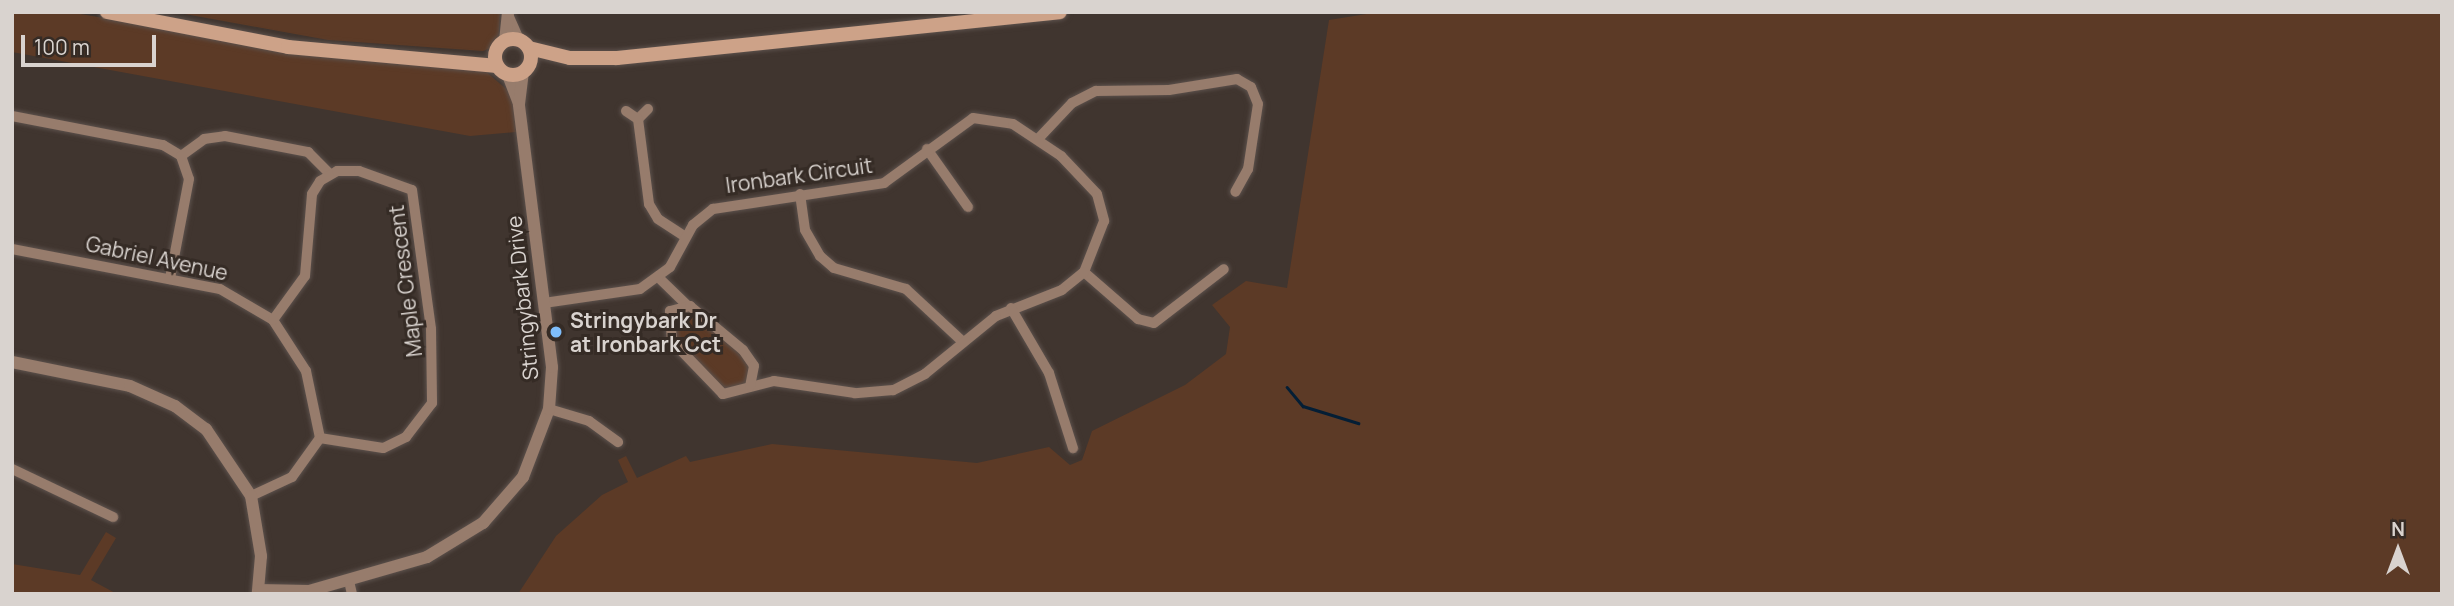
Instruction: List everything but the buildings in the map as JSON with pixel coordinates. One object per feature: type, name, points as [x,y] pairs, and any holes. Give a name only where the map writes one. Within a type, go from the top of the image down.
[{"type":"main road","points":[[107,12],[288,47],[458,58],[509,54],[570,58],[640,57],[1060,12]]},
{"type":"main road","points":[[509,54],[526,69]]},
{"type":"main road","points":[[509,54],[526,69]]},
{"type":"main road","points":[[526,69],[570,58]]},
{"type":"street","points":[[508,14],[509,54]]},
{"type":"street","name":"Stringybark Drive","points":[[259,592],[302,592],[350,587],[427,557],[483,523],[523,477],[549,409],[544,303],[519,104],[509,54]]},
{"type":"street","name":"Stringybark Drive","points":[[519,104],[526,69]]},
{"type":"street","points":[[1038,139],[1072,103],[1096,91],[1180,89],[1237,79],[1253,90],[1258,107],[1248,169],[1235,192]]},
{"type":"street","points":[[638,119],[648,109]]},
{"type":"street","points":[[626,111],[638,119],[650,207],[686,237]]},
{"type":"street","points":[[12,116],[163,145],[181,156],[189,179],[170,279]]},
{"type":"street","name":"Ironbark Circuit","points":[[984,116],[1038,139],[1086,179],[1102,206],[1099,242],[1084,272],[1062,290],[1011,309],[962,342],[925,374],[893,390],[855,393],[782,382],[750,386],[732,395],[712,387],[672,341],[659,278],[686,237],[724,204],[884,183],[962,122],[984,116]]},
{"type":"street","points":[[181,156],[204,139],[225,136],[307,152],[330,174],[312,194],[305,276],[273,320]]},
{"type":"street","points":[[927,149],[968,207]]},
{"type":"street","name":"Maple Crescent","points":[[320,438],[358,448],[391,445],[428,412],[435,383],[418,201],[403,182],[385,175],[330,174]]},
{"type":"street","points":[[800,194],[805,230],[820,256],[834,268],[906,289],[962,342]]},
{"type":"street","name":"Gabriel Avenue","points":[[12,249],[232,293],[273,320],[306,370],[320,438]]},
{"type":"street","points":[[1084,272],[1138,319],[1154,323],[1224,269]]},
{"type":"street","points":[[544,303],[628,293],[659,278]]},
{"type":"street","name":"Ironbark Circuit","points":[[659,278],[752,362],[782,382]]},
{"type":"street","points":[[668,314],[688,306]]},
{"type":"street","points":[[1011,309],[1049,373],[1073,448]]},
{"type":"street","points":[[12,362],[130,386],[175,406],[225,450],[251,496],[261,556],[259,592]]},
{"type":"street","points":[[750,386],[752,362]]},
{"type":"street","points":[[549,409],[589,421],[618,442]]},
{"type":"street","points":[[251,496],[292,477],[320,438]]},
{"type":"street","points":[[12,469],[113,517]]},
{"type":"shaded area","points":[[12,12],[69,12],[296,51],[484,70],[512,94],[516,132],[470,136],[12,52]]},
{"type":"shaded area","points":[[174,12],[500,13],[498,45],[483,51],[328,40]]},
{"type":"shaded area","points":[[1379,12],[2442,12],[2442,594],[518,594],[556,536],[602,495],[628,482],[618,460],[626,456],[637,478],[686,456],[690,462],[772,444],[977,463],[1049,447],[1070,465],[1082,460],[1092,431],[1185,385],[1226,354],[1230,327],[1212,305],[1246,281],[1287,288],[1329,20]]},
{"type":"shaded area","points":[[688,310],[745,357],[751,371],[746,385],[722,389],[678,344],[671,319]]},
{"type":"shaded area","points":[[106,532],[116,538],[91,580],[117,594],[12,594],[12,564],[80,575]]},
{"type":"waterway","points":[[1287,387],[1303,406],[1358,423]]},
{"type":"place","name":"Stringybark Dr at Ironbark Cct","points":[[556,332]]}]
